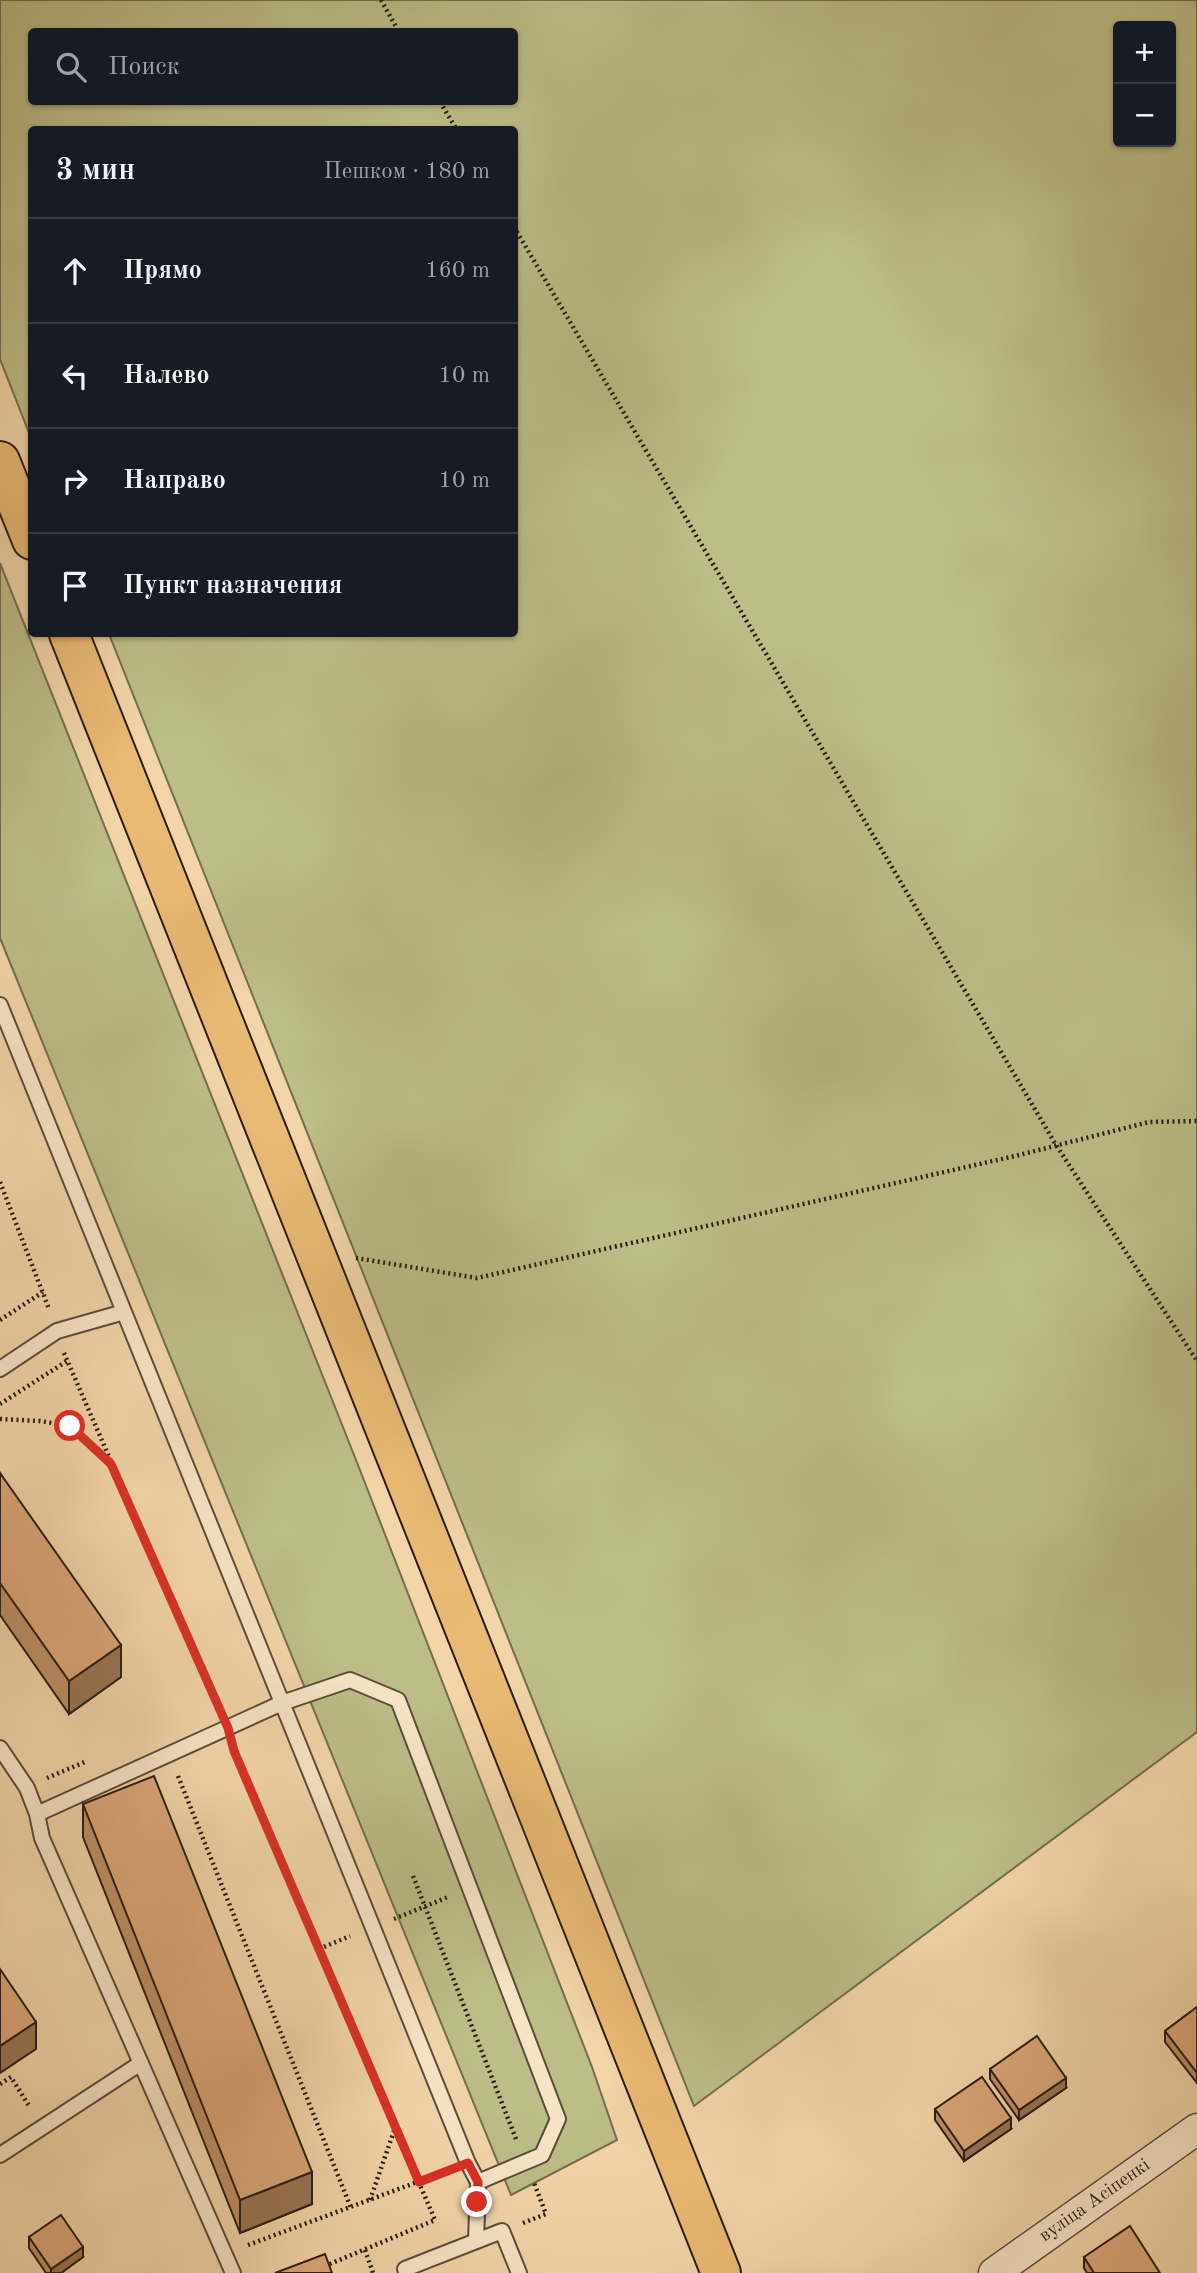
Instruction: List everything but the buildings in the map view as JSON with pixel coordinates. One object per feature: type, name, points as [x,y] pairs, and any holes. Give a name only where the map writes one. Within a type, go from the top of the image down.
[{"type":"highway","points":[[0,461],[28,530]]},
{"type":"highway","points":[[70,637],[722,2273]]},
{"type":"street","name":"вуліца Асіпенкі","points":[[994,2273],[1197,2129]]},
{"type":"lane","points":[[0,1006],[468,2163],[478,2182],[476,2241]]},
{"type":"lane","points":[[0,1369],[57,1331],[124,1312]]},
{"type":"lane","points":[[37,1814],[282,1703],[350,1680],[398,1700],[558,2119],[541,2155],[478,2182]]},
{"type":"lane","points":[[0,1748],[27,1788],[37,1814],[42,1838],[233,2273]]},
{"type":"lane","points":[[0,2155],[141,2063]]},
{"type":"lane","points":[[407,2273],[405,2269],[502,2231],[519,2273]]},
{"type":"path","points":[[381,0],[397,28]]},
{"type":"path","points":[[442,105],[455,126]]},
{"type":"path","points":[[518,234],[1056,1145],[1197,1361]]},
{"type":"path","points":[[315,1252],[477,1278],[1149,1122],[1197,1121]]},
{"type":"path","points":[[0,1182],[67,1361],[228,1728],[234,1751],[435,2220],[319,2268]]},
{"type":"path","points":[[0,1320],[43,1292]]},
{"type":"path","points":[[0,1404],[67,1361]]},
{"type":"path","points":[[0,1419],[70,1426],[111,1464]]},
{"type":"path","points":[[178,1776],[351,2208]]},
{"type":"path","points":[[413,1876],[546,2214],[502,2231]]},
{"type":"path","points":[[0,2084],[11,2077],[43,2127]]},
{"type":"path","points":[[370,2200],[395,2127]]},
{"type":"path","points":[[225,2254],[468,2163]]},
{"type":"path","points":[[365,2250],[373,2273]]},
{"type":"green space","points":[[0,0],[1197,0],[1197,1732],[694,2106],[110,637],[518,637],[518,126],[28,126],[28,430],[0,359]]},
{"type":"green space","points":[[0,563],[358,1465],[592,2067],[617,2140],[511,2195],[0,938]]},
{"type":"route","points":[[70,1426],[111,1464],[228,1728],[234,1751],[419,2182],[468,2163],[478,2182],[477,2202]]}]
